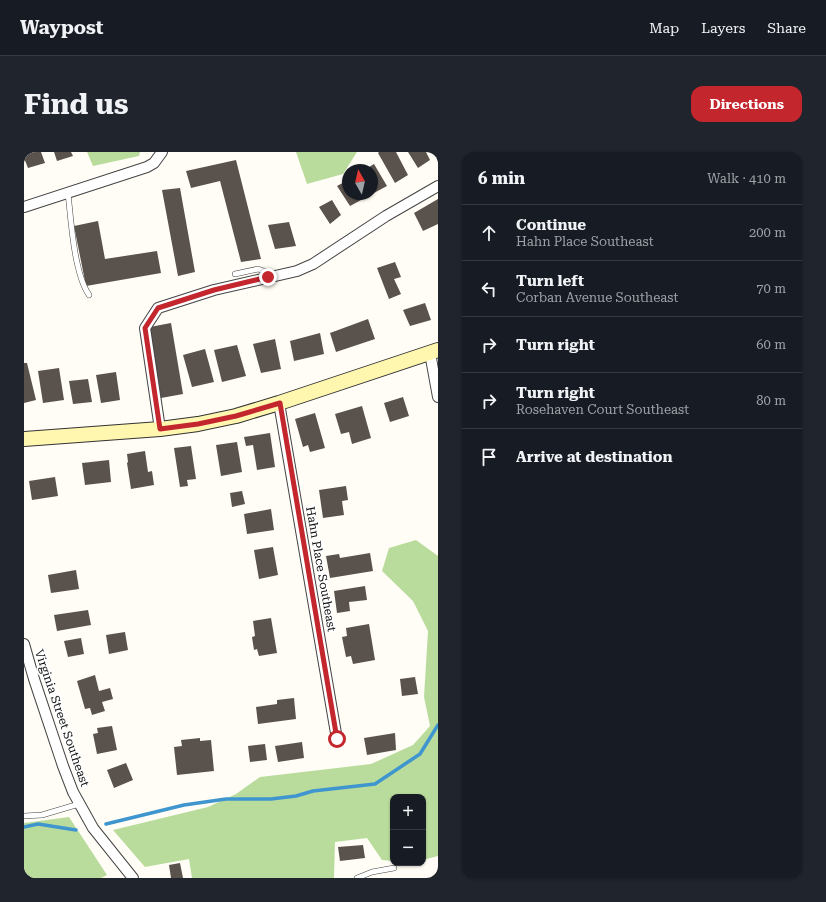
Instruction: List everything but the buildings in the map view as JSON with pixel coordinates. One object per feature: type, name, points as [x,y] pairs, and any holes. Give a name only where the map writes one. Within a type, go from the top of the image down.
[{"type":"main road","points":[[24,439],[160,429],[205,423],[236,416],[280,403],[434,351]]},
{"type":"street","points":[[24,207],[147,167],[154,163],[162,152]]},
{"type":"street","points":[[160,429],[145,328],[158,308],[214,290],[297,270],[312,264],[386,216],[438,186]]},
{"type":"street","points":[[434,351],[438,397]]},
{"type":"street","name":"Hahn Place Southeast","points":[[280,403],[337,739]]},
{"type":"street","name":"Virginia Street Southeast","points":[[24,644],[34,679],[73,792],[93,828],[133,878]]},
{"type":"lane","points":[[68,192],[73,240],[84,287],[89,295]]},
{"type":"lane","points":[[235,274],[258,269],[267,272],[268,277]]},
{"type":"lane","points":[[24,816],[42,815],[80,804]]},
{"type":"lane","points":[[357,878],[372,872],[394,868]]},
{"type":"green space","points":[[87,152],[140,152],[139,156],[93,166]]},
{"type":"green space","points":[[296,152],[357,152],[349,164],[342,164],[342,174],[307,184]]},
{"type":"green space","points":[[416,540],[438,556],[438,856],[426,859],[426,794],[390,794],[390,861],[382,860],[367,838],[335,842],[334,878],[192,878],[189,859],[145,867],[113,830],[208,807],[236,794],[260,777],[371,764],[413,745],[430,726],[424,697],[428,631],[413,601],[382,571],[389,548]]},
{"type":"green space","points":[[69,817],[107,875],[101,878],[24,878],[24,823]]},
{"type":"waterway","points":[[106,824],[184,805],[226,799],[271,799],[296,796],[313,791],[375,784],[420,754],[438,725]]},
{"type":"waterway","points":[[24,827],[38,824],[76,830]]},
{"type":"route","points":[[268,277],[214,290],[158,308],[145,328],[160,429],[198,424],[236,416],[280,403],[337,739]]}]
